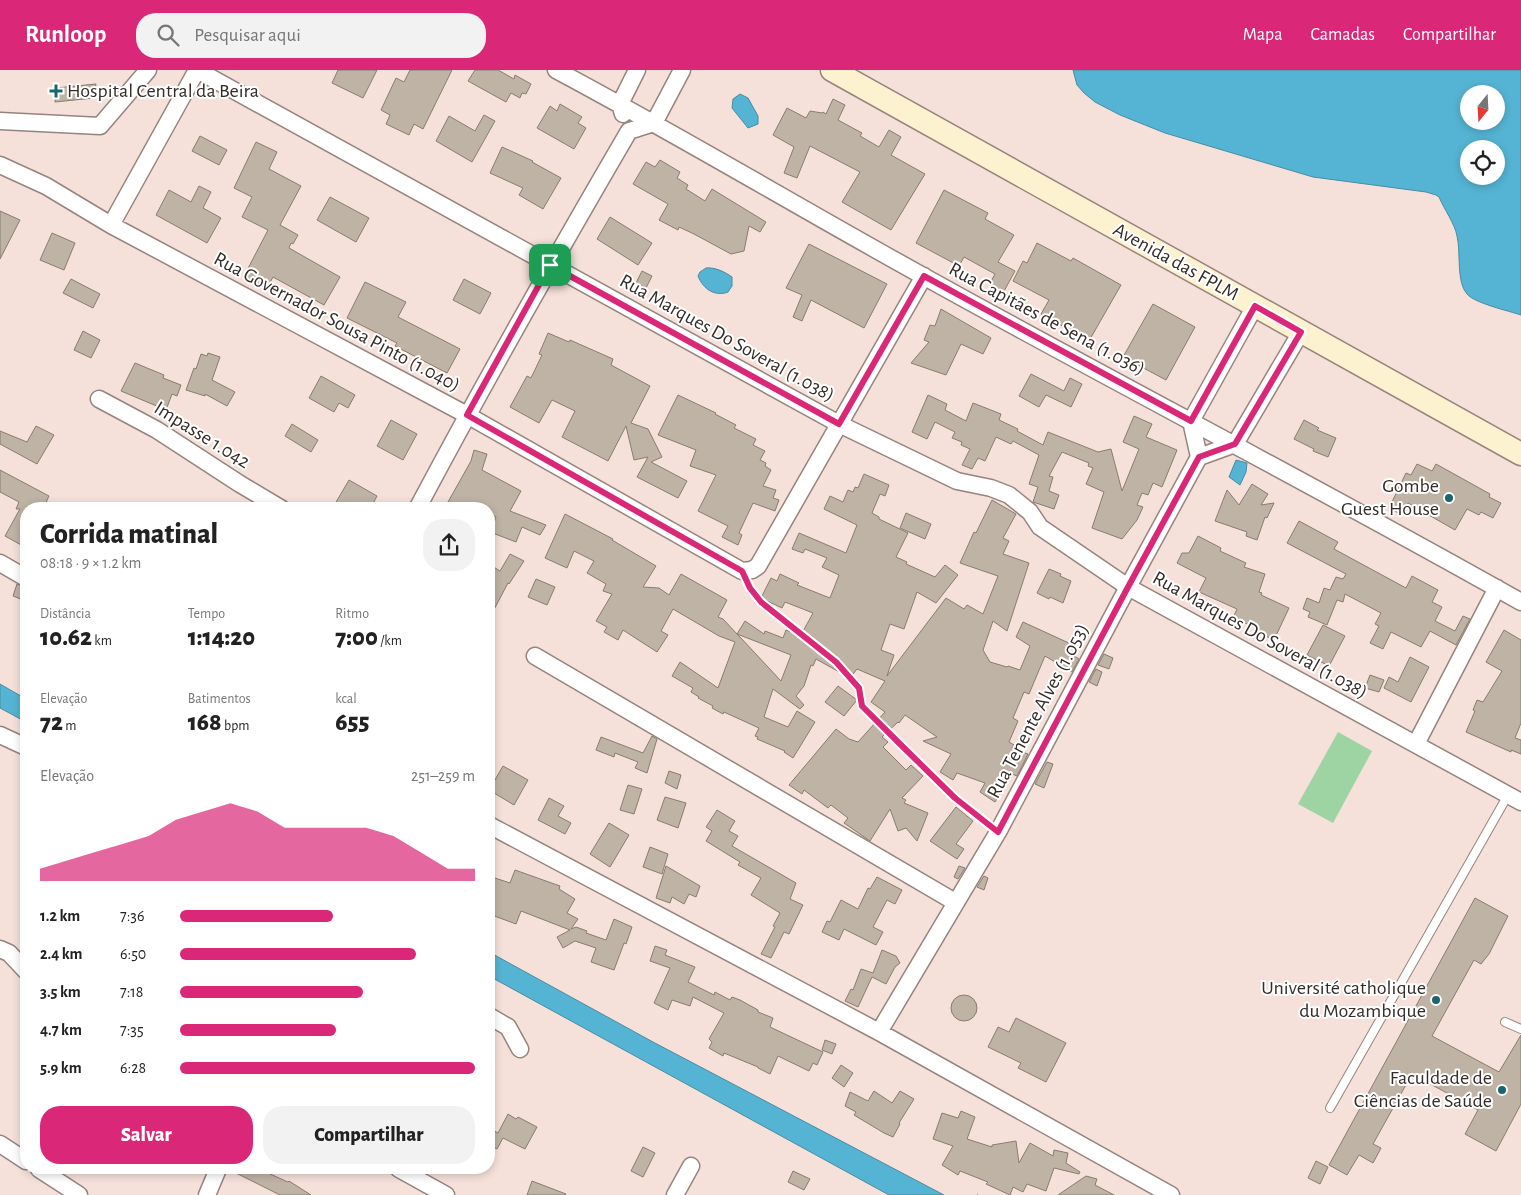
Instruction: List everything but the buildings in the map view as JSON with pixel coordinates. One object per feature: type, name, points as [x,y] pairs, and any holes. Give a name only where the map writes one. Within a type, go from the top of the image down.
[{"type":"street","points":[[0,121],[100,126],[148,70]]},
{"type":"street","points":[[111,225],[197,70]]},
{"type":"street","name":"Rua Marques Do Soveral (1.038)","points":[[197,70],[839,424],[957,481],[991,488],[1009,495],[1030,512],[1040,527],[1128,587],[1515,798]]},
{"type":"street","name":"Rua Capitães de Sena (1.036)","points":[[556,70],[654,123],[924,276],[1235,444],[1521,602]]},
{"type":"street","points":[[629,131],[620,104],[637,70]]},
{"type":"street","points":[[421,502],[550,265],[629,131],[654,123],[682,70]]},
{"type":"street","name":"Avenida das FPLM","points":[[832,70],[1521,454]]},
{"type":"street","name":"Rua Governador Sousa Pinto (1.040)","points":[[0,165],[46,186],[111,225],[467,415],[742,571]]},
{"type":"street","points":[[742,571],[752,570],[758,566],[924,276]]},
{"type":"street","points":[[1255,306],[1191,421],[1199,457],[1235,444],[1301,332]]},
{"type":"street","name":"Impasse 1.042","points":[[99,399],[157,430],[270,502]]},
{"type":"street","name":"Rua Tenente Alves (1.053)","points":[[879,1032],[998,832],[1199,457]]},
{"type":"street","points":[[0,564],[20,575]]},
{"type":"street","points":[[1416,744],[1497,588]]},
{"type":"street","points":[[535,656],[955,902]]},
{"type":"street","points":[[0,735],[20,744]]},
{"type":"street","points":[[495,828],[879,1032],[1171,1195]]},
{"type":"street","points":[[0,949],[9,953],[20,965]]},
{"type":"street","points":[[495,1019],[508,1027],[520,1049]]},
{"type":"street","points":[[0,1144],[20,1157]]},
{"type":"street","points":[[675,1195],[691,1166]]},
{"type":"street","points":[[46,1174],[79,1195]]},
{"type":"street","points":[[207,1195],[216,1174]]},
{"type":"street","points":[[408,1174],[446,1195]]},
{"type":"lane","points":[[1330,1108],[1515,798]]},
{"type":"lane","points":[[1505,1022],[1521,1029]]},
{"type":"path","points":[[742,571],[750,588],[761,602],[836,662],[859,688],[862,706],[955,798],[998,832]]},
{"type":"green space","points":[[1338,732],[1372,751],[1333,823],[1298,804]]},
{"type":"water","points":[[1073,70],[1521,70],[1521,315],[1484,304],[1467,294],[1461,282],[1456,231],[1439,197],[1436,195],[1426,192],[1313,177],[1165,133],[1120,115],[1095,102],[1077,85]]},
{"type":"water","points":[[740,94],[748,98],[758,116],[758,124],[748,128],[732,108],[733,99]]},
{"type":"water","points":[[706,268],[720,270],[732,277],[732,286],[728,292],[714,293],[703,285],[698,276]]},
{"type":"water","points":[[1236,460],[1247,463],[1246,472],[1240,485],[1229,477]]},
{"type":"water","points":[[0,684],[20,696],[20,719],[0,708]]},
{"type":"water","points":[[495,955],[653,1042],[944,1195],[889,1195],[495,979]]},
{"type":"place","name":"Hospital Central da Beira","points":[[56,91]]},
{"type":"place","name":"Gombe Guest House","points":[[1449,498]]},
{"type":"place","name":"Université catholique du Mozambique","points":[[1436,1000]]},
{"type":"place","name":"Faculdade de Ciências de Saúde","points":[[1502,1090]]},
{"type":"route","points":[[550,265],[839,424],[924,276],[1191,421],[1255,306],[1301,332],[1235,444],[1199,457],[998,832],[955,798],[862,706],[859,688],[836,662],[761,602],[750,588],[742,571],[467,415],[550,265]]}]
